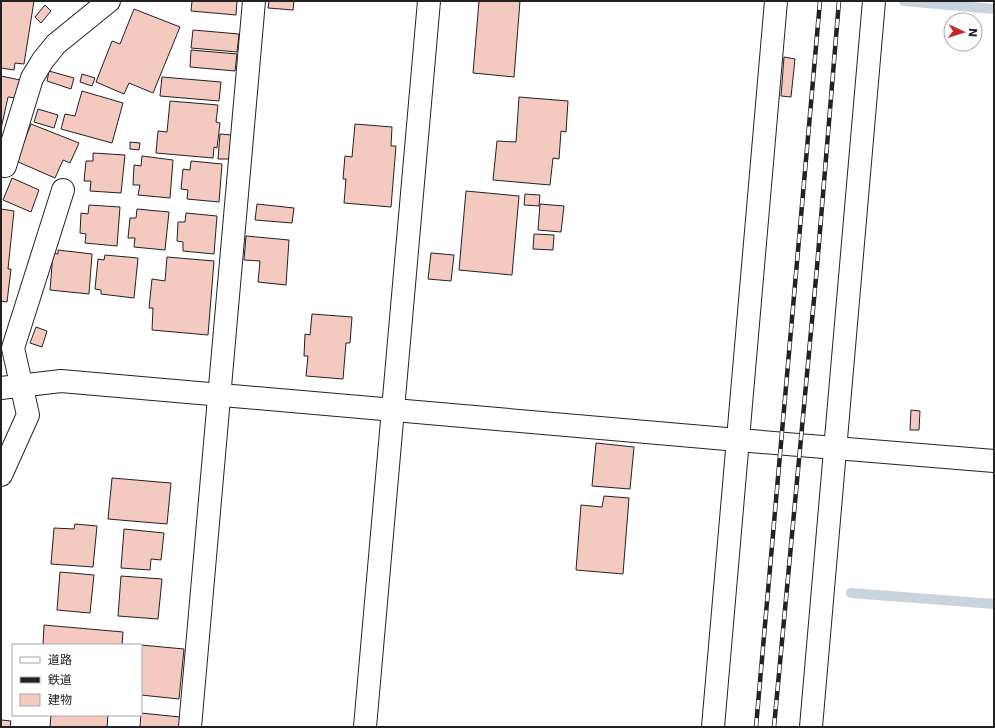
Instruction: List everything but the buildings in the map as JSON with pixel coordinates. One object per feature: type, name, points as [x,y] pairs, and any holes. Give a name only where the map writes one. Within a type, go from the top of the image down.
[{"type":"street","points":[[5,166],[32,78],[42,60],[56,44],[109,1]]},
{"type":"street","points":[[190,727],[254,1]]},
{"type":"street","points":[[365,727],[429,1]]},
{"type":"street","points":[[712,727],[776,1]]},
{"type":"street","points":[[811,727],[874,1]]},
{"type":"street","points":[[1,475],[28,415],[11,387],[13,348],[63,190]]},
{"type":"street","points":[[11,387],[61,380],[738,440],[994,461]]},
{"type":"waterway","points":[[904,1],[994,9]]},
{"type":"waterway","points":[[851,593],[994,604]]},
{"type":"railway","points":[[756,727],[820,1]]},
{"type":"railway","points":[[774,727],[817,267],[839,1]]}]
